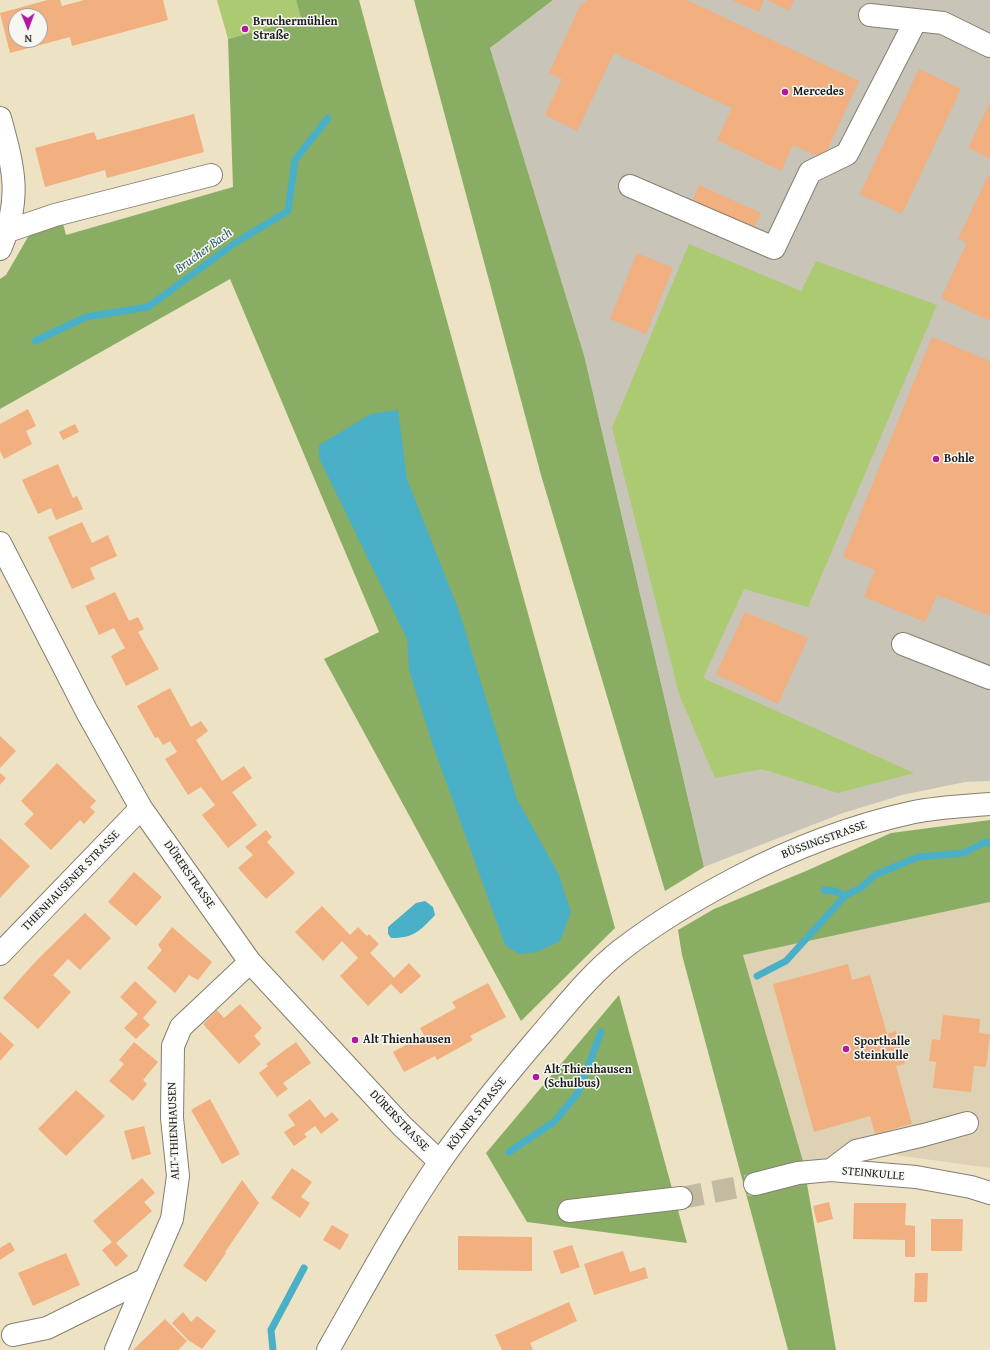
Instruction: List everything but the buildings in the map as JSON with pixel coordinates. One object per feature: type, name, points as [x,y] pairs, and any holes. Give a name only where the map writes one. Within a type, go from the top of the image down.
[{"type":"street","points":[[870,15],[943,23],[990,46]]},
{"type":"street","points":[[630,186],[774,248],[810,172],[847,154],[916,20]]},
{"type":"street","points":[[0,118],[10,154],[14,185],[13,209],[4,240]]},
{"type":"street","points":[[4,240],[56,215],[211,175]]},
{"type":"street","name":"DÜRERSTRASSE","points":[[0,543],[87,712],[141,808],[250,962],[402,1126],[440,1162]]},
{"type":"street","points":[[903,644],[990,678]]},
{"type":"street","name":"BÜSSINGSTRASSE","points":[[670,915],[705,894],[771,860],[859,825],[916,812],[990,804]]},
{"type":"street","name":"THIENHAUSENER STRASSE","points":[[0,954],[141,808]]},
{"type":"street","name":"KÖLNER STRASSE","points":[[328,1350],[362,1289],[414,1203],[440,1162],[470,1121],[591,976],[621,950],[670,915]]},
{"type":"street","name":"ALT-THIENHAUSEN","points":[[116,1350],[172,1219],[178,1176],[172,1118],[173,1046],[180,1027],[250,962]]},
{"type":"street","points":[[831,1170],[856,1151],[967,1123]]},
{"type":"street","name":"STEINKULLE","points":[[755,1184],[798,1173],[831,1170],[916,1178],[972,1187],[990,1193]]},
{"type":"street","points":[[569,1211],[681,1198]]},
{"type":"street","points":[[6,1338],[47,1328],[146,1278]]},
{"type":"shaded area","points":[[553,0],[990,0],[990,781],[965,782],[902,795],[843,813],[704,867],[584,355],[490,48]]},
{"type":"shaded area","points":[[990,902],[990,1168],[895,1155],[803,1161],[743,955]]},
{"type":"green space","name":"Bruchermühlen Straße","points":[[217,0],[296,0],[301,19],[228,39]]},
{"type":"green space","points":[[296,0],[359,0],[615,928],[521,1021],[324,659],[379,632],[230,279],[0,409],[0,279],[6,275],[32,230],[62,220],[66,235],[233,187],[228,39],[301,19]]},
{"type":"green space","points":[[414,0],[553,0],[490,48],[584,355],[704,867],[665,891],[541,475]]},
{"type":"green space","points":[[689,244],[801,291],[816,261],[937,305],[808,607],[744,589],[703,678],[914,773],[838,793],[762,769],[715,778],[679,694],[612,428]]},
{"type":"green space","points":[[990,820],[990,902],[743,955],[803,1161],[836,1350],[788,1350],[682,955],[678,930],[714,909],[806,871],[891,833]]},
{"type":"green space","points":[[619,995],[687,1243],[527,1222],[486,1153]]},
{"type":"water","points":[[398,410],[407,479],[459,611],[517,799],[559,875],[571,912],[560,941],[537,952],[519,954],[505,945],[433,746],[409,670],[407,639],[319,458],[319,445],[371,414]]},
{"type":"water","points":[[425,901],[433,907],[435,915],[421,929],[411,935],[391,938],[388,934],[388,927],[416,903]]},
{"type":"waterway","name":"Brucher Bach","points":[[35,341],[86,317],[148,307],[235,243],[288,211],[295,160],[328,118]]},
{"type":"waterway","points":[[757,976],[786,961],[845,896],[862,887],[875,875],[918,857],[964,853],[985,842],[990,843]]},
{"type":"waterway","points":[[824,890],[835,891],[845,896]]},
{"type":"waterway","points":[[509,1152],[554,1122],[578,1093],[601,1032]]},
{"type":"waterway","points":[[273,1350],[271,1330],[304,1268]]},
{"type":"tunnel","points":[[681,1198],[755,1184]]},
{"type":"place","name":"Bruchermühlen Straße","points":[[245,29]]},
{"type":"place","name":"Mercedes","points":[[785,92]]},
{"type":"place","name":"Bohle","points":[[936,459]]},
{"type":"place","name":"Alt Thienhausen","points":[[355,1040]]},
{"type":"place","name":"Sporthalle Steinkulle","points":[[846,1049]]},
{"type":"place","name":"Alt Thienhausen (Schulbus)","points":[[536,1077]]}]
